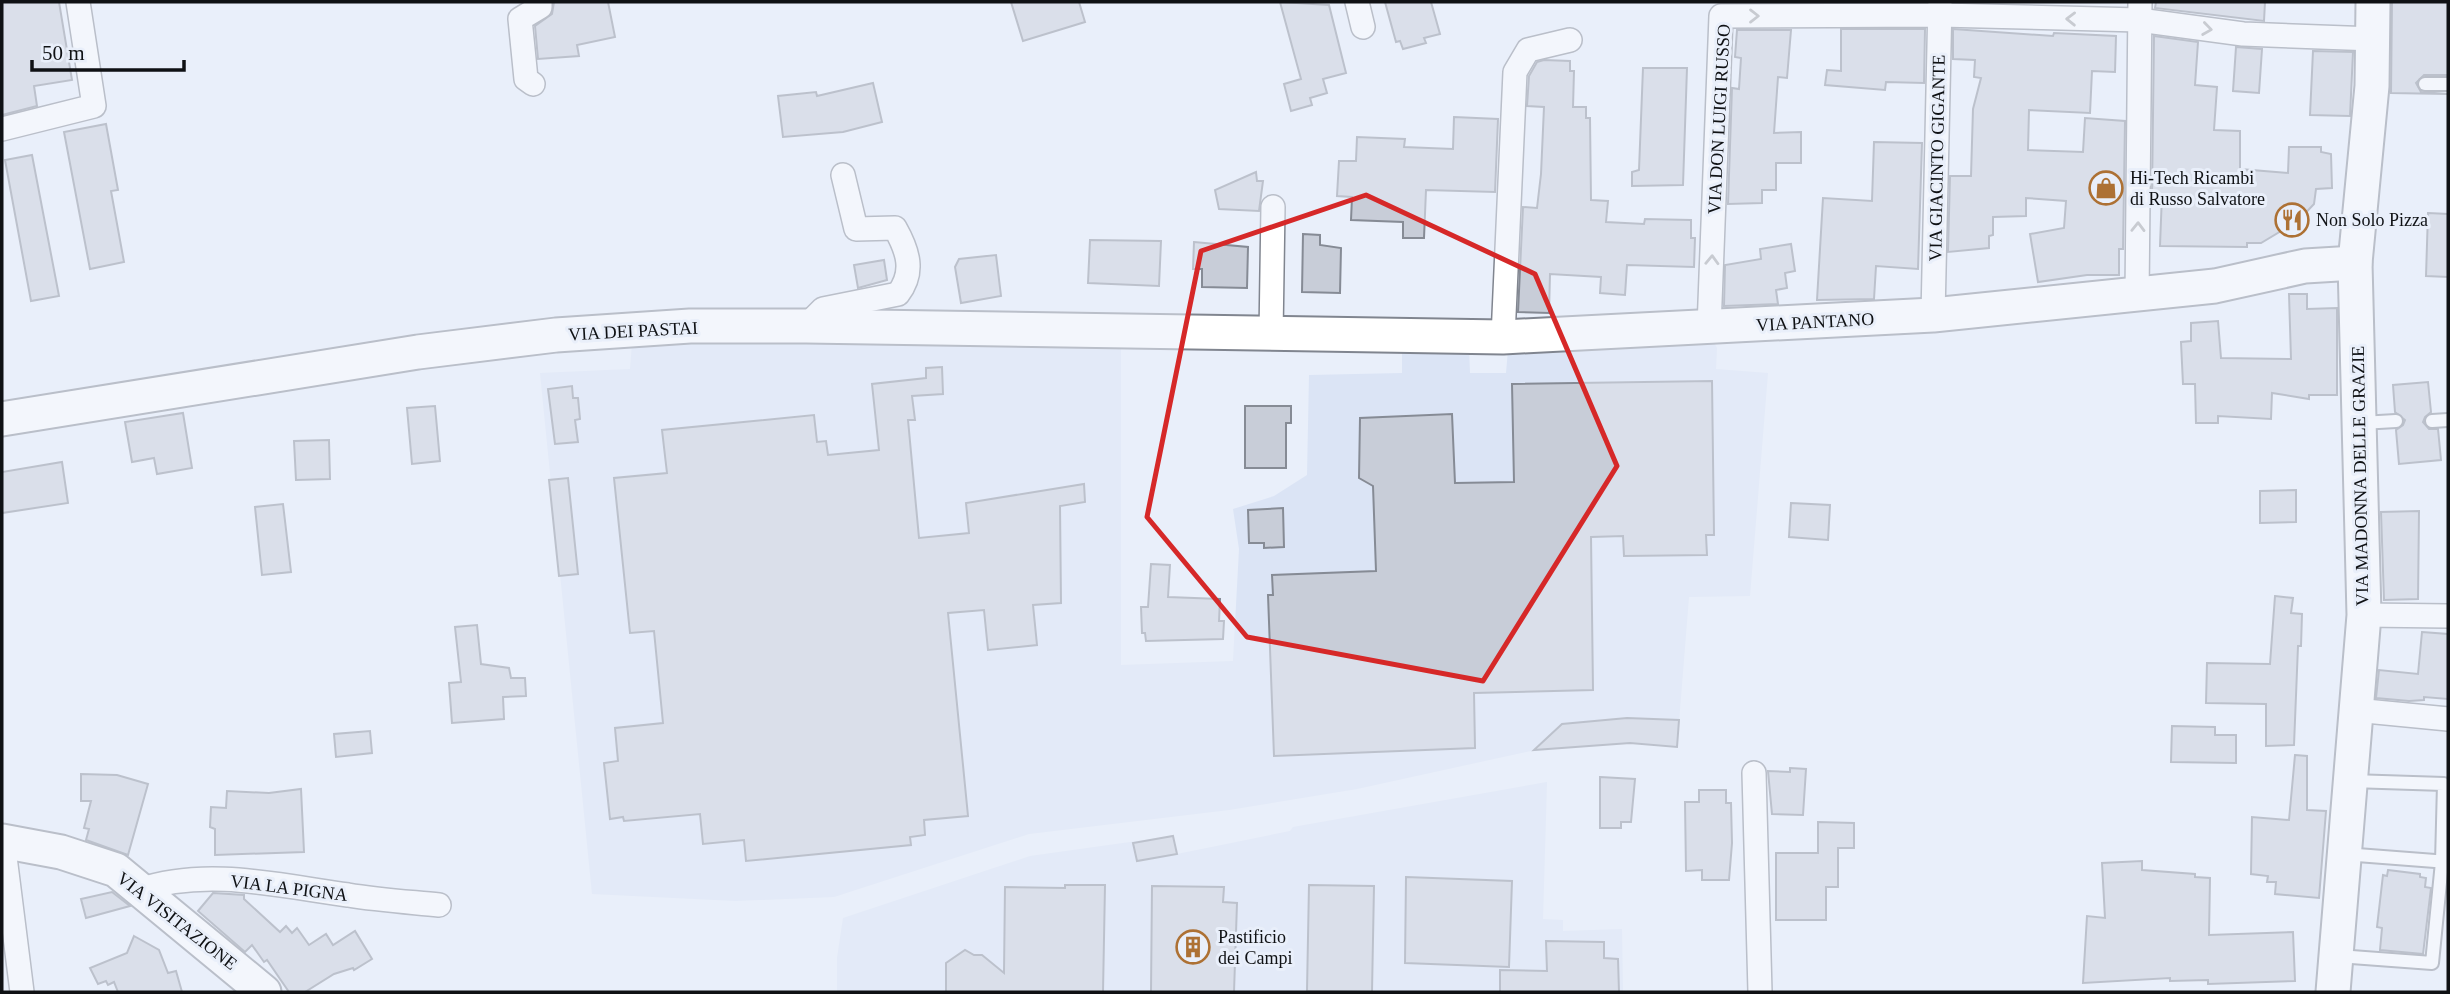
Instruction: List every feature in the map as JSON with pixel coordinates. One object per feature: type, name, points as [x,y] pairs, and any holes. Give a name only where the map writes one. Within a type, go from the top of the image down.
[{"type":"street","points":[[2,129],[94,106],[78,2]]},
{"type":"street","points":[[533,84],[526,79],[520,19],[540,7],[540,2]]},
{"type":"street","points":[[1357,2],[1363,27]]},
{"type":"street","name":"VIA MADONNA DELLE GRAZIE","points":[[2333,992],[2364,615],[2355,263],[2381,85],[2374,39],[2373,2]]},
{"type":"street","name":"VIA DON LUIGI RUSSO","points":[[1709,328],[1721,16],[1940,9],[2140,11],[2243,34],[2374,39]]},
{"type":"street","name":"VIA GIACINTO GIGANTE","points":[[1933,315],[1940,9]]},
{"type":"street","points":[[2137,296],[2140,11]]},
{"type":"street","points":[[1503,337],[1515,72],[1528,50],[1570,40]]},
{"type":"street","points":[[806,326],[823,309],[898,295],[908,282],[908,251],[895,228],[856,229],[843,174]]},
{"type":"street","points":[[1271,335],[1273,207]]},
{"type":"street","name":"VIA PANTANO","points":[[1271,335],[1503,337],[1933,315],[2137,296],[2215,286],[2305,267],[2355,263]]},
{"type":"street","name":"VIA DEI PASTAI","points":[[2,419],[418,352],[556,335],[690,327],[806,326],[1271,335]]},
{"type":"street","points":[[2364,615],[2448,616]]},
{"type":"street","points":[[2355,710],[2448,719]]},
{"type":"street","points":[[1754,773],[1760,992]]},
{"type":"street","points":[[2,841],[22,992]]},
{"type":"street","name":"VIA VISITAZIONE","points":[[2,841],[61,852],[116,870],[264,992]]},
{"type":"street","name":"VIA LA PIGNA","points":[[140,890],[167,882],[231,880],[281,883],[349,895],[439,905]]},
{"type":"lane","points":[[2425,84],[2448,84]]},
{"type":"lane","points":[[2432,421],[2448,420]]},
{"type":"lane","points":[[2358,423],[2396,421]]},
{"type":"lane","points":[[2338,956],[2432,963],[2445,862],[2444,784],[2351,780]]},
{"type":"lane","points":[[2344,854],[2445,862]]},
{"type":"highlighted area","points":[[1366,195],[1535,274],[1617,466],[1483,681],[1247,637],[1147,517],[1201,251]]},
{"type":"shaded area","points":[[926,338],[1121,341],[1121,665],[1233,661],[1239,549],[1233,509],[1274,496],[1307,475],[1309,375],[1402,373],[1402,349],[1469,347],[1470,373],[1506,373],[1508,350],[1713,341],[1717,348],[1716,369],[1768,373],[1750,596],[1689,597],[1677,747],[1631,743],[1535,750],[1357,789],[1229,810],[1029,834],[834,897],[736,901],[592,894],[540,373],[630,369],[632,344]]},
{"type":"shaded area","points":[[1547,782],[1543,919],[1563,920],[1563,931],[1622,929],[1623,992],[837,992],[837,958],[843,918],[1030,856],[1173,836],[1177,854],[1290,831],[1293,827]]},
{"type":"building","points":[[2,2],[59,2],[72,80],[34,86],[37,106],[2,115]]},
{"type":"building","points":[[554,2],[608,2],[615,37],[577,45],[579,56],[538,59],[535,26],[552,14]]},
{"type":"building","points":[[1011,2],[1079,2],[1085,22],[1023,41]]},
{"type":"building","points":[[1280,2],[1329,5],[1346,73],[1323,79],[1327,93],[1310,98],[1312,105],[1291,111],[1284,84],[1301,79]]},
{"type":"building","points":[[1385,2],[1431,2],[1440,34],[1424,38],[1426,43],[1403,49],[1400,41],[1396,42]]},
{"type":"building","points":[[2156,2],[2265,2],[2264,21],[2155,8]]},
{"type":"building","points":[[2392,2],[2448,2],[2448,75],[2424,75],[2416,83],[2421,92],[2448,94],[2391,93]]},
{"type":"building","points":[[1841,29],[1925,29],[1924,83],[1886,82],[1885,90],[1825,85],[1827,70],[1841,71]]},
{"type":"building","points":[[1953,29],[2053,36],[2054,33],[2116,36],[2115,72],[2092,71],[2090,113],[2029,110],[2028,150],[2083,152],[2085,118],[2125,121],[2123,249],[2119,249],[2119,275],[2087,275],[2038,282],[2030,234],[2064,228],[2066,201],[2026,198],[2026,216],[1993,217],[1993,235],[1989,236],[1989,248],[1948,252],[1950,176],[1971,176],[1973,109],[1981,78],[1974,77],[1975,60],[1953,59]]},
{"type":"building","points":[[1737,30],[1791,30],[1787,78],[1778,77],[1774,133],[1801,132],[1801,163],[1776,163],[1776,190],[1762,190],[1762,203],[1728,204],[1732,88],[1739,89],[1741,58],[1735,57]]},
{"type":"building","points":[[2154,36],[2198,42],[2195,85],[2217,87],[2214,130],[2240,131],[2240,169],[2288,173],[2289,147],[2321,147],[2321,152],[2331,154],[2332,188],[2316,189],[2314,204],[2298,221],[2261,243],[2247,243],[2247,247],[2160,246],[2162,194],[2152,194]]},
{"type":"building","points":[[2236,47],[2262,49],[2259,93],[2233,91]]},
{"type":"building","points":[[2313,51],[2353,52],[2350,116],[2310,115]]},
{"type":"building","points":[[1570,61],[1570,71],[1574,71],[1573,107],[1586,107],[1586,118],[1590,118],[1591,200],[1608,201],[1606,222],[1644,224],[1645,219],[1691,220],[1691,238],[1695,238],[1694,267],[1627,265],[1625,295],[1600,293],[1601,277],[1550,274],[1549,313],[1518,312],[1523,207],[1537,208],[1541,174],[1544,107],[1527,106],[1529,76],[1537,62]]},
{"type":"building","points":[[1643,68],[1687,68],[1683,185],[1632,186],[1632,172],[1639,170]]},
{"type":"building","points":[[873,83],[882,122],[843,132],[783,137],[778,96],[816,92],[817,96]]},
{"type":"building","points":[[1454,117],[1498,119],[1495,192],[1426,190],[1424,238],[1403,238],[1403,222],[1351,220],[1352,197],[1337,196],[1339,161],[1356,161],[1357,137],[1405,139],[1404,147],[1453,149]]},
{"type":"building","points":[[106,124],[118,190],[111,191],[124,262],[90,269],[64,132]]},
{"type":"building","points":[[1874,142],[1922,143],[1918,269],[1876,266],[1874,299],[1817,300],[1823,198],[1872,201]]},
{"type":"building","points":[[32,155],[59,296],[31,301],[5,160]]},
{"type":"building","points":[[1256,172],[1257,181],[1263,181],[1259,211],[1219,209],[1215,190]]},
{"type":"building","points":[[2428,213],[2448,214],[2448,277],[2426,276]]},
{"type":"building","points":[[1303,234],[1320,235],[1320,245],[1341,248],[1340,293],[1302,292]]},
{"type":"building","points":[[1090,240],[1161,241],[1159,286],[1088,283]]},
{"type":"building","points":[[1194,242],[1248,247],[1247,288],[1202,287],[1202,269],[1193,269]]},
{"type":"building","points":[[1791,244],[1795,271],[1785,273],[1787,288],[1776,290],[1778,304],[1724,306],[1725,265],[1761,259],[1760,249]]},
{"type":"building","points":[[996,255],[1001,296],[961,303],[955,267],[959,259]]},
{"type":"building","points":[[884,260],[887,280],[858,288],[854,265]]},
{"type":"building","points":[[2289,294],[2307,294],[2307,309],[2337,308],[2337,395],[2309,395],[2309,399],[2272,393],[2271,419],[2218,416],[2218,423],[2196,423],[2195,384],[2183,384],[2181,342],[2191,341],[2191,323],[2218,321],[2221,358],[2291,359]]},
{"type":"building","points":[[942,367],[943,394],[912,396],[915,420],[908,420],[919,538],[969,533],[966,503],[1084,484],[1085,502],[1060,506],[1061,603],[1033,605],[1037,645],[988,650],[984,610],[948,613],[968,816],[924,820],[925,835],[910,837],[911,845],[746,861],[744,840],[703,844],[700,814],[624,821],[623,817],[610,819],[604,763],[618,761],[615,728],[663,723],[654,631],[630,633],[614,478],[667,473],[662,430],[814,415],[817,442],[826,441],[828,455],[879,450],[872,384],[926,378],[926,368]]},
{"type":"building","points":[[1712,381],[1714,535],[1706,535],[1707,555],[1624,556],[1623,536],[1591,537],[1593,690],[1474,693],[1475,748],[1274,756],[1268,595],[1273,595],[1272,575],[1376,571],[1373,486],[1359,478],[1360,418],[1452,414],[1455,483],[1514,482],[1512,384]]},
{"type":"building","points":[[2428,382],[2431,412],[2423,422],[2429,429],[2438,429],[2441,460],[2399,464],[2396,430],[2405,420],[2395,412],[2393,385]]},
{"type":"building","points":[[572,386],[573,398],[578,398],[580,419],[575,420],[578,442],[555,444],[548,389]]},
{"type":"building","points":[[435,406],[440,461],[412,464],[407,408]]},
{"type":"building","points":[[1245,406],[1291,406],[1291,423],[1286,423],[1286,468],[1245,468]]},
{"type":"building","points":[[183,413],[192,468],[157,474],[154,458],[132,462],[125,422]]},
{"type":"building","points":[[329,440],[330,479],[296,480],[294,441]]},
{"type":"building","points":[[62,462],[68,503],[2,513],[2,472]]},
{"type":"building","points":[[568,478],[578,574],[559,576],[549,480]]},
{"type":"building","points":[[2296,490],[2296,522],[2260,523],[2260,491]]},
{"type":"building","points":[[1791,503],[1830,505],[1828,540],[1789,537]]},
{"type":"building","points":[[283,504],[291,572],[262,575],[255,507]]},
{"type":"building","points":[[1283,508],[1284,547],[1264,548],[1264,543],[1249,543],[1248,510]]},
{"type":"building","points":[[2419,511],[2418,599],[2384,600],[2381,512]]},
{"type":"building","points":[[1151,564],[1170,565],[1168,597],[1220,599],[1219,621],[1224,621],[1223,639],[1146,641],[1145,633],[1142,633],[1141,607],[1148,607]]},
{"type":"building","points":[[2275,596],[2293,598],[2291,613],[2302,614],[2301,646],[2298,646],[2294,745],[2266,746],[2266,704],[2206,703],[2207,663],[2270,664]]},
{"type":"building","points":[[477,625],[481,664],[509,668],[511,678],[525,678],[526,696],[503,697],[504,719],[452,723],[449,683],[461,682],[455,627]]},
{"type":"building","points":[[2422,632],[2448,634],[2448,699],[2424,697],[2424,700],[2409,701],[2376,698],[2379,670],[2418,674]]},
{"type":"building","points":[[1627,718],[1679,720],[1677,747],[1630,743],[1534,750],[1562,724]]},
{"type":"building","points":[[2172,726],[2215,727],[2215,735],[2236,735],[2236,763],[2171,762]]},
{"type":"building","points":[[370,731],[372,753],[336,757],[334,734]]},
{"type":"building","points":[[2295,755],[2307,756],[2307,810],[2326,811],[2319,898],[2275,894],[2276,882],[2267,882],[2268,876],[2251,874],[2252,817],[2289,820]]},
{"type":"building","points":[[1790,768],[1806,769],[1803,815],[1772,814],[1768,771],[1790,772]]},
{"type":"building","points":[[81,774],[117,775],[148,784],[128,855],[86,840],[89,829],[84,828],[91,801],[81,801]]},
{"type":"building","points":[[1600,777],[1635,779],[1631,822],[1621,822],[1621,828],[1600,828]]},
{"type":"building","points":[[301,789],[304,852],[215,855],[215,829],[210,827],[211,807],[226,808],[227,791],[269,793]]},
{"type":"building","points":[[1699,790],[1726,790],[1726,803],[1731,803],[1729,880],[1702,880],[1702,870],[1686,871],[1685,802],[1699,802]]},
{"type":"building","points":[[1818,822],[1854,823],[1854,848],[1838,848],[1838,887],[1826,887],[1826,920],[1776,920],[1776,853],[1818,853]]},
{"type":"building","points":[[1173,836],[1177,854],[1137,861],[1133,843]]},
{"type":"building","points":[[2142,861],[2142,870],[2195,874],[2195,877],[2210,878],[2209,935],[2293,932],[2295,981],[2208,984],[2208,980],[2170,981],[2170,978],[2083,983],[2087,916],[2105,918],[2102,863]]},
{"type":"building","points":[[2388,870],[2420,874],[2420,877],[2426,878],[2425,887],[2431,888],[2423,954],[2380,950],[2382,928],[2377,927],[2383,875],[2387,876]]},
{"type":"building","points":[[1406,877],[1512,881],[1509,967],[1405,963]]},
{"type":"building","points":[[1065,885],[1105,885],[1103,992],[946,992],[946,963],[965,950],[974,955],[982,955],[1004,973],[1005,887],[1065,888]]},
{"type":"building","points":[[1309,885],[1374,886],[1372,992],[1307,991]]},
{"type":"building","name":"Pastificio dei Campi","points":[[1152,886],[1224,887],[1223,902],[1237,903],[1234,992],[1151,992]]},
{"type":"building","points":[[112,892],[130,906],[86,918],[81,899]]},
{"type":"building","points":[[213,893],[244,895],[244,899],[280,932],[286,926],[292,933],[297,928],[309,945],[326,934],[333,945],[355,931],[372,959],[354,970],[353,968],[334,974],[305,992],[289,992],[267,960],[264,962],[252,945],[245,952],[198,911]]},
{"type":"building","points":[[134,936],[159,950],[168,973],[176,971],[182,992],[118,992],[114,982],[108,985],[106,981],[98,984],[90,968],[127,953]]},
{"type":"building","points":[[1546,941],[1604,942],[1604,958],[1618,959],[1619,992],[1500,992],[1500,970],[1547,971]]},
{"type":"place","name":"Hi-Tech Ricambi di Russo Salvatore","points":[[2106,188]]},
{"type":"place","name":"Non Solo Pizza","points":[[2292,220]]},
{"type":"place","name":"Pastificio dei Campi","points":[[1193,947]]}]
